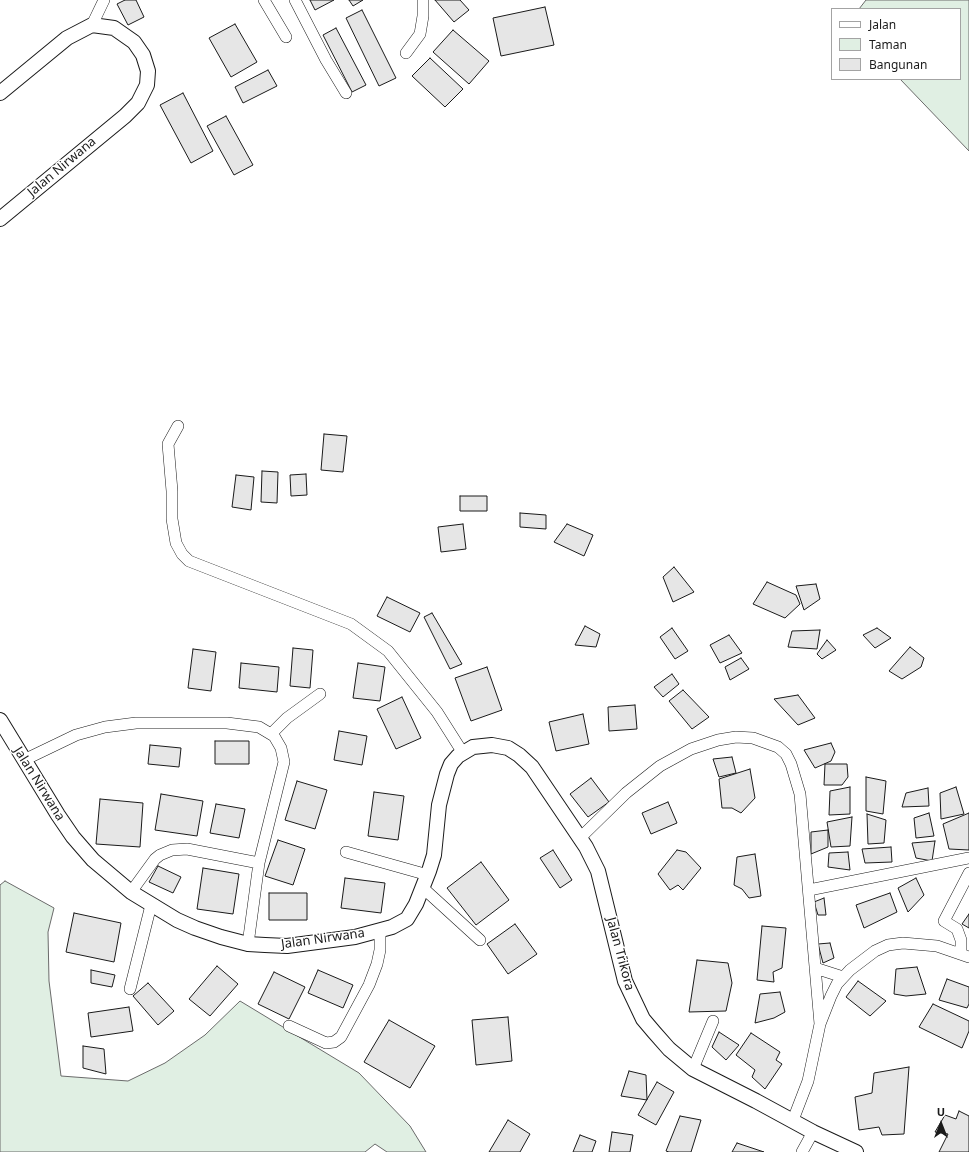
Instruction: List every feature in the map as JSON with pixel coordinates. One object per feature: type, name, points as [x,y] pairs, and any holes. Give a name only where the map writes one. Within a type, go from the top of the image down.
[{"type":"street","points":[[0,93],[68,38],[92,25],[104,0]]},
{"type":"street","points":[[264,0],[286,37]]},
{"type":"street","points":[[295,0],[326,60],[346,94]]},
{"type":"street","points":[[406,53],[420,34],[424,16],[423,0]]},
{"type":"street","name":"Jalan Nirwana","points":[[0,219],[125,116],[138,103],[147,85],[147,62],[134,42],[114,28],[92,25]]},
{"type":"street","points":[[178,426],[168,444],[172,491],[172,519],[176,543],[188,561],[351,624],[388,651],[468,750]]},
{"type":"street","points":[[271,734],[287,718],[320,694]]},
{"type":"street","name":"Jalan Nirwana","points":[[0,720],[73,837],[93,860],[131,892],[195,928],[248,944],[287,946],[355,937],[392,927],[407,919],[412,912],[423,888],[434,855],[439,805],[447,774],[451,764],[468,750]]},
{"type":"street","points":[[24,760],[76,735],[105,727],[136,723],[227,723],[259,727],[274,736],[281,748],[284,762],[259,863],[248,944]]},
{"type":"street","points":[[580,838],[626,793],[660,766],[691,749],[718,740],[736,737],[753,738],[778,747],[786,754],[791,764],[800,794],[820,1024]]},
{"type":"street","name":"Jalan Trikora","points":[[468,750],[492,745],[508,748],[519,755],[532,767],[580,838],[598,871],[625,981],[632,999],[643,1019],[669,1049],[694,1070],[793,1120],[813,1132],[856,1152]]},
{"type":"street","points":[[131,892],[155,859],[172,850],[187,849],[259,863]]},
{"type":"street","points":[[346,852],[428,875]]},
{"type":"street","points":[[809,890],[969,858]]},
{"type":"street","points":[[793,1120],[808,1081],[820,1024],[831,996],[843,977],[850,970],[875,951],[888,945],[903,943],[921,944],[965,955],[957,929],[944,921],[969,873]]},
{"type":"street","points":[[423,888],[480,940]]},
{"type":"street","points":[[130,989],[151,904]]},
{"type":"street","points":[[288,1026],[326,1043],[334,1042],[341,1037],[369,985],[377,964],[380,950],[380,930]]},
{"type":"street","points":[[815,968],[843,977]]},
{"type":"street","points":[[694,1070],[713,1021]]},
{"type":"street","points":[[802,1152],[813,1132]]},
{"type":"green space","points":[[866,0],[969,0],[969,151],[901,80],[961,80],[961,8],[860,8]]},
{"type":"green space","points":[[5,881],[54,908],[48,932],[49,981],[61,1076],[128,1081],[165,1063],[205,1035],[240,1001],[359,1073],[410,1126],[426,1152],[387,1152],[375,1144],[365,1152],[0,1152],[0,885]]},
{"type":"building","points":[[125,0],[136,0],[144,17],[128,25],[117,4]]},
{"type":"building","points":[[310,0],[334,0],[315,10]]},
{"type":"building","points":[[349,0],[363,0],[353,6]]},
{"type":"building","points":[[435,0],[460,0],[469,10],[454,22]]},
{"type":"building","points":[[545,7],[554,45],[501,56],[493,18]]},
{"type":"building","points":[[362,10],[396,78],[379,86],[346,18]]},
{"type":"building","points":[[235,24],[257,62],[231,77],[209,38]]},
{"type":"building","points":[[336,28],[366,85],[352,92],[323,35]]},
{"type":"building","points":[[453,30],[489,61],[469,84],[433,52]]},
{"type":"building","points":[[430,58],[463,89],[445,107],[412,76]]},
{"type":"building","points":[[268,70],[277,86],[243,103],[235,87]]},
{"type":"building","points":[[183,93],[213,151],[191,163],[160,105]]},
{"type":"building","points":[[226,116],[253,165],[234,175],[207,126]]},
{"type":"building","points":[[324,434],[347,436],[343,472],[321,470]]},
{"type":"building","points":[[262,471],[278,472],[277,503],[261,502]]},
{"type":"building","points":[[306,474],[307,495],[291,496],[290,475]]},
{"type":"building","points":[[236,475],[254,477],[251,510],[232,507]]},
{"type":"building","points":[[460,496],[487,496],[487,511],[460,511]]},
{"type":"building","points":[[520,513],[546,515],[546,529],[520,527]]},
{"type":"building","points":[[463,524],[466,549],[441,552],[438,527]]},
{"type":"building","points":[[567,524],[593,535],[584,556],[554,542]]},
{"type":"building","points":[[674,567],[694,592],[673,602],[663,577]]},
{"type":"building","points":[[767,582],[796,595],[800,604],[785,618],[753,604]]},
{"type":"building","points":[[816,584],[820,599],[804,610],[796,586]]},
{"type":"building","points":[[387,597],[420,613],[410,632],[377,616]]},
{"type":"building","points":[[432,613],[462,664],[450,669],[424,617]]},
{"type":"building","points":[[585,626],[600,634],[596,647],[575,645]]},
{"type":"building","points":[[672,628],[688,651],[675,659],[660,637]]},
{"type":"building","points":[[877,628],[891,638],[875,648],[863,635]]},
{"type":"building","points":[[820,630],[817,649],[788,647],[792,631]]},
{"type":"building","points":[[729,635],[742,653],[720,663],[710,645]]},
{"type":"building","points":[[827,640],[836,650],[822,659],[817,654]]},
{"type":"building","points":[[910,647],[924,658],[921,667],[902,679],[889,671]]},
{"type":"building","points":[[293,648],[313,650],[310,688],[290,686]]},
{"type":"building","points":[[193,649],[216,652],[211,691],[188,688]]},
{"type":"building","points":[[741,658],[749,669],[730,680],[725,667]]},
{"type":"building","points":[[241,663],[279,667],[277,692],[239,688]]},
{"type":"building","points":[[358,663],[385,667],[380,701],[353,698]]},
{"type":"building","points":[[487,667],[502,710],[471,721],[455,678]]},
{"type":"building","points":[[672,674],[679,684],[663,697],[654,687]]},
{"type":"building","points":[[683,690],[709,717],[692,729],[669,701]]},
{"type":"building","points":[[798,695],[815,718],[798,725],[774,699]]},
{"type":"building","points":[[402,697],[421,738],[396,749],[377,709]]},
{"type":"building","points":[[635,705],[637,729],[609,731],[608,707]]},
{"type":"building","points":[[583,714],[589,744],[556,751],[549,722]]},
{"type":"building","points":[[339,731],[367,736],[362,765],[334,760]]},
{"type":"building","points":[[215,741],[249,741],[249,764],[215,764]]},
{"type":"building","points":[[831,743],[835,752],[831,761],[815,768],[804,750]]},
{"type":"building","points":[[150,745],[181,748],[179,767],[148,764]]},
{"type":"building","points":[[732,757],[736,773],[719,777],[713,759]]},
{"type":"building","points":[[825,764],[847,764],[848,777],[842,785],[824,785]]},
{"type":"building","points":[[750,769],[755,798],[741,813],[732,808],[722,808],[719,779]]},
{"type":"building","points":[[866,777],[886,781],[883,814],[866,811]]},
{"type":"building","points":[[591,778],[609,802],[588,817],[570,794]]},
{"type":"building","points":[[297,781],[327,790],[315,829],[285,820]]},
{"type":"building","points":[[850,787],[850,814],[829,815],[830,791]]},
{"type":"building","points":[[956,787],[964,814],[941,819],[940,793]]},
{"type":"building","points":[[928,788],[929,806],[902,807],[906,793]]},
{"type":"building","points":[[374,792],[404,796],[398,840],[368,836]]},
{"type":"building","points":[[161,794],[203,801],[197,836],[155,830]]},
{"type":"building","points":[[100,799],[143,803],[140,847],[96,844]]},
{"type":"building","points":[[668,802],[677,823],[651,834],[642,813]]},
{"type":"building","points":[[216,804],[245,809],[239,838],[210,833]]},
{"type":"building","points":[[929,813],[934,836],[916,838],[914,818]]},
{"type":"building","points":[[969,813],[969,850],[949,849],[943,824]]},
{"type":"building","points":[[867,814],[886,820],[884,843],[868,844]]},
{"type":"building","points":[[852,817],[850,846],[831,847],[827,822]]},
{"type":"building","points":[[828,830],[828,847],[811,854],[811,832]]},
{"type":"building","points":[[278,840],[305,849],[293,885],[265,876]]},
{"type":"building","points":[[935,841],[932,861],[916,858],[912,843]]},
{"type":"building","points":[[891,847],[892,862],[865,863],[862,849]]},
{"type":"building","points":[[553,850],[572,880],[560,888],[540,858]]},
{"type":"building","points":[[677,850],[686,852],[701,868],[683,890],[678,885],[670,890],[658,874]]},
{"type":"building","points":[[848,852],[850,870],[828,867],[829,853]]},
{"type":"building","points":[[755,854],[761,896],[749,898],[742,889],[734,885],[737,857]]},
{"type":"building","points":[[481,862],[509,900],[476,925],[447,888]]},
{"type":"building","points":[[158,866],[181,877],[173,893],[149,882]]},
{"type":"building","points":[[203,868],[239,874],[233,914],[197,909]]},
{"type":"building","points":[[345,878],[385,883],[381,913],[341,908]]},
{"type":"building","points":[[916,878],[924,895],[908,912],[898,888]]},
{"type":"building","points":[[269,893],[307,893],[307,920],[269,920]]},
{"type":"building","points":[[890,893],[897,912],[864,928],[856,905]]},
{"type":"building","points":[[824,898],[826,915],[818,915],[814,902]]},
{"type":"building","points":[[74,913],[121,923],[114,962],[66,952]]},
{"type":"building","points":[[969,914],[969,928],[962,924]]},
{"type":"building","points":[[515,924],[537,954],[508,974],[487,944]]},
{"type":"building","points":[[762,926],[786,928],[782,968],[773,972],[774,982],[757,980]]},
{"type":"building","points":[[830,943],[834,958],[823,963],[818,944]]},
{"type":"building","points":[[697,960],[728,963],[732,983],[726,1011],[689,1012]]},
{"type":"building","points":[[217,966],[238,984],[210,1016],[189,999]]},
{"type":"building","points":[[917,967],[926,994],[906,996],[894,994],[896,969]]},
{"type":"building","points":[[91,970],[115,975],[112,987],[91,983]]},
{"type":"building","points":[[318,970],[353,985],[343,1008],[308,993]]},
{"type":"building","points":[[274,972],[305,987],[289,1019],[258,1004]]},
{"type":"building","points":[[947,979],[969,987],[969,1004],[967,1008],[939,1000]]},
{"type":"building","points":[[858,981],[886,1001],[870,1016],[846,997]]},
{"type":"building","points":[[148,983],[174,1011],[158,1025],[133,996]]},
{"type":"building","points":[[780,992],[785,1012],[774,1018],[755,1023],[760,994]]},
{"type":"building","points":[[933,1004],[969,1021],[969,1031],[962,1048],[919,1027]]},
{"type":"building","points":[[129,1007],[133,1031],[91,1037],[88,1013]]},
{"type":"building","points":[[508,1017],[512,1061],[476,1065],[472,1020]]},
{"type":"building","points":[[389,1020],[435,1046],[410,1088],[364,1062]]},
{"type":"building","points":[[719,1032],[739,1045],[726,1060],[712,1047]]},
{"type":"building","points":[[751,1033],[780,1052],[776,1060],[782,1064],[765,1089],[752,1077],[755,1070],[736,1055]]},
{"type":"building","points":[[83,1046],[104,1049],[106,1074],[83,1068]]},
{"type":"building","points":[[909,1067],[904,1134],[882,1135],[879,1127],[859,1130],[855,1097],[872,1093],[874,1073]]},
{"type":"building","points":[[629,1071],[646,1075],[647,1100],[621,1096]]},
{"type":"building","points":[[657,1082],[674,1092],[656,1125],[638,1115]]},
{"type":"building","points":[[959,1111],[969,1116],[969,1152],[939,1152],[948,1134],[935,1132],[945,1115],[956,1119]]},
{"type":"building","points":[[680,1116],[701,1120],[691,1152],[666,1151]]},
{"type":"building","points":[[508,1120],[530,1134],[520,1152],[489,1152]]},
{"type":"building","points":[[612,1132],[633,1135],[630,1152],[609,1152]]},
{"type":"building","points":[[580,1135],[596,1141],[592,1152],[573,1152]]},
{"type":"building","points":[[737,1143],[764,1152],[732,1152]]}]
